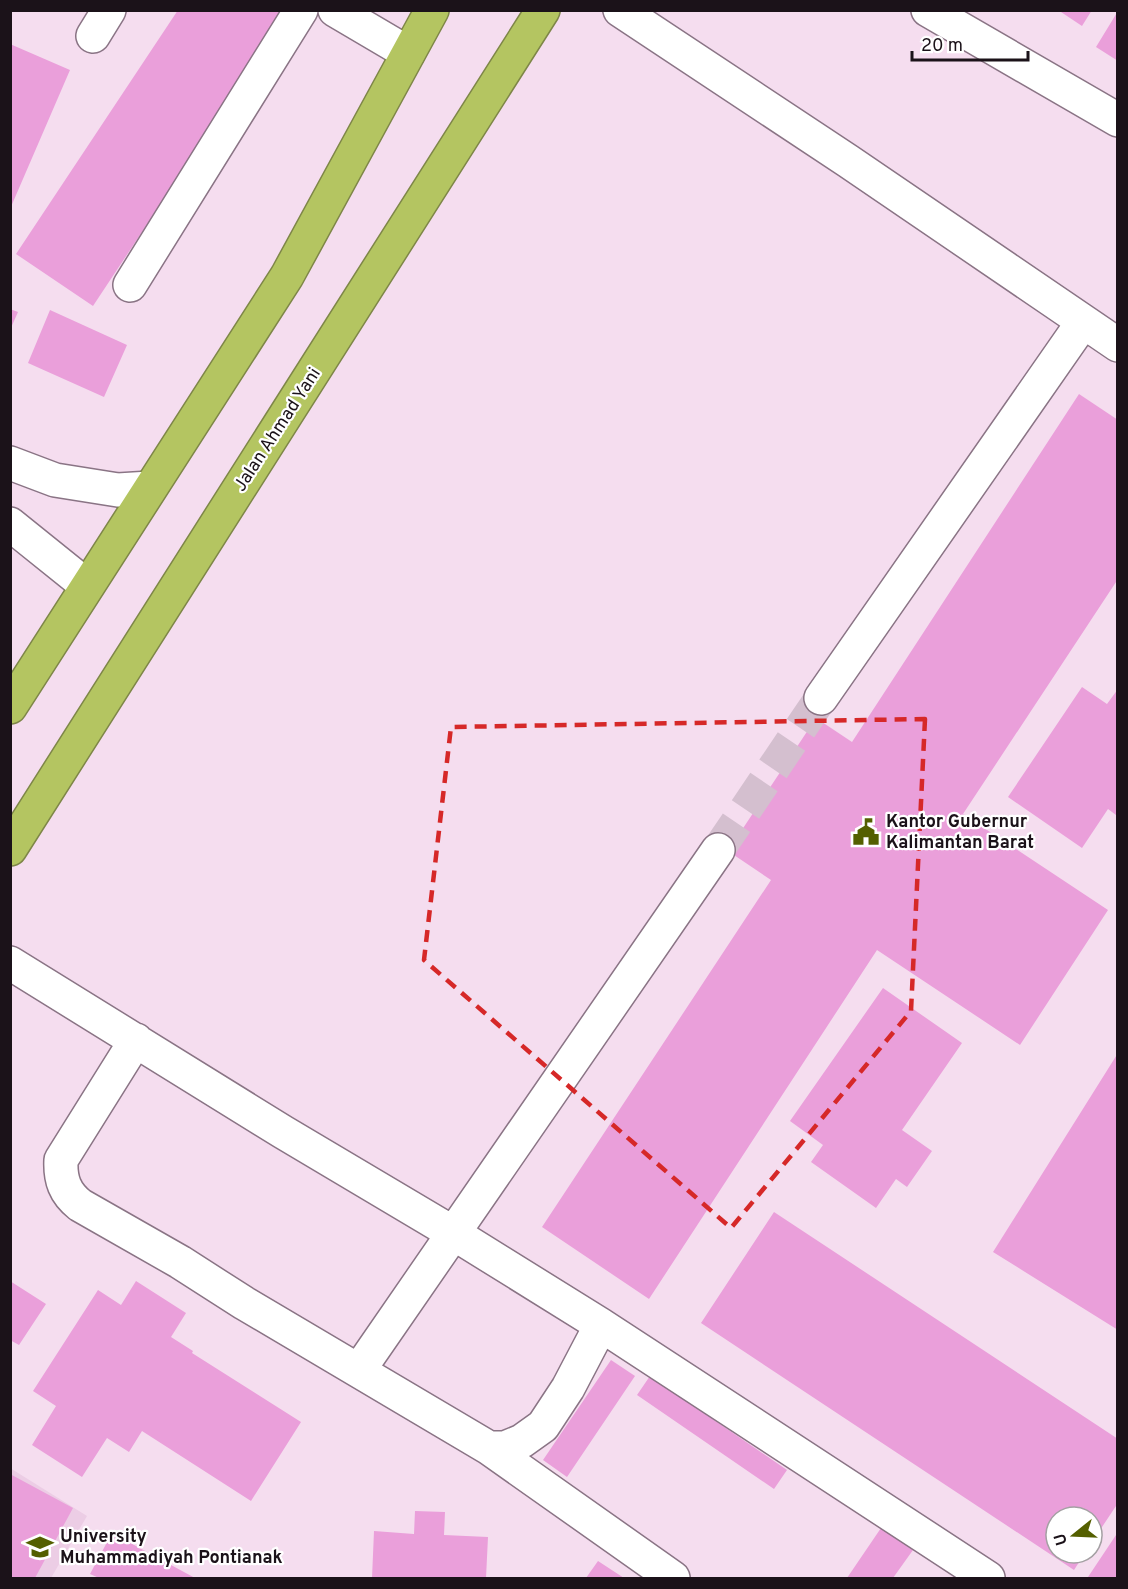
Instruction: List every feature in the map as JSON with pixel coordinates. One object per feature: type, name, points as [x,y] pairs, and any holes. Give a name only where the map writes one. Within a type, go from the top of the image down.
[{"type":"highway","points":[[14,696],[287,276],[432,10]]},
{"type":"highway","name":"Jalan Ahmad Yani","points":[[10,849],[543,10]]},
{"type":"street","points":[[130,285],[301,10]]},
{"type":"street","points":[[335,10],[408,53]]},
{"type":"street","points":[[620,10],[848,161],[1118,345]]},
{"type":"street","points":[[928,10],[1118,120]]},
{"type":"street","points":[[821,698],[1083,322]]},
{"type":"street","points":[[10,463],[55,480],[118,490],[150,488]]},
{"type":"street","points":[[10,524],[87,586]]},
{"type":"street","points":[[359,1370],[718,850]]},
{"type":"street","points":[[10,963],[601,1325],[987,1578]]},
{"type":"street","points":[[135,1040],[61,1160],[60,1173],[69,1197],[489,1448],[673,1578]]},
{"type":"street","points":[[489,1448],[505,1448],[522,1441],[543,1426],[568,1388],[601,1325]]},
{"type":"highlighted area","points":[[925,719],[911,1011],[731,1228],[424,960],[451,727]]},
{"type":"shaded area","name":"University Muhammadiyah Pontianak","points":[[10,1468],[87,1516],[51,1578],[11,1578]]},
{"type":"building","points":[[178,10],[289,10],[93,306],[16,254]]},
{"type":"building","points":[[1058,10],[1092,10],[1082,26]]},
{"type":"building","points":[[1118,11],[1118,61],[1096,47]]},
{"type":"building","points":[[10,44],[70,70],[10,209]]},
{"type":"building","points":[[10,309],[18,312],[10,330]]},
{"type":"building","points":[[50,310],[127,345],[104,397],[28,363]]},
{"type":"building","name":"Kantor Gubernur Kalimantan Barat","points":[[1079,394],[1118,420],[1118,579],[963,814],[1108,910],[1020,1045],[877,950],[649,1299],[542,1227],[771,880],[728,851],[816,718],[852,742]]},
{"type":"building","points":[[1082,687],[1107,704],[1118,689],[1118,813],[1116,815],[1108,809],[1082,848],[1008,797]]},
{"type":"building","points":[[883,988],[962,1043],[902,1130],[932,1151],[907,1187],[896,1179],[876,1208],[811,1162],[823,1145],[790,1121]]},
{"type":"building","points":[[1118,1053],[1118,1330],[993,1252]]},
{"type":"building","points":[[774,1212],[1118,1439],[1118,1503],[1104,1524],[1104,1505],[1044,1505],[1044,1550],[701,1323]]},
{"type":"building","points":[[10,1281],[46,1304],[19,1345],[10,1340]]},
{"type":"building","points":[[136,1281],[186,1313],[171,1337],[193,1351],[192,1353],[301,1422],[251,1501],[142,1431],[129,1452],[107,1438],[82,1477],[32,1445],[56,1406],[33,1391],[98,1290],[121,1305]]},
{"type":"building","points":[[611,1360],[635,1376],[567,1477],[543,1460]]},
{"type":"building","points":[[650,1376],[787,1470],[774,1489],[637,1395]]},
{"type":"building","name":"University Muhammadiyah Pontianak","points":[[10,1474],[73,1508],[35,1578],[10,1578]]},
{"type":"building","points":[[415,1511],[445,1512],[444,1535],[488,1537],[486,1578],[372,1578],[374,1531],[414,1534]]},
{"type":"building","points":[[881,1528],[913,1550],[893,1578],[847,1578]]},
{"type":"building","points":[[1118,1532],[1118,1578],[1088,1577],[1096,1565],[1104,1565],[1104,1553]]},
{"type":"building","points":[[112,1533],[195,1578],[99,1578],[90,1574]]},
{"type":"building","points":[[598,1561],[624,1578],[586,1578]]},
{"type":"building","points":[[1066,1565],[1077,1565],[1074,1570]]},
{"type":"tunnel","points":[[718,850],[821,698]]},
{"type":"place","name":"Kantor Gubernur Kalimantan Barat","points":[[866,832]]},
{"type":"place","name":"University Muhammadiyah Pontianak","points":[[40,1547]]}]
